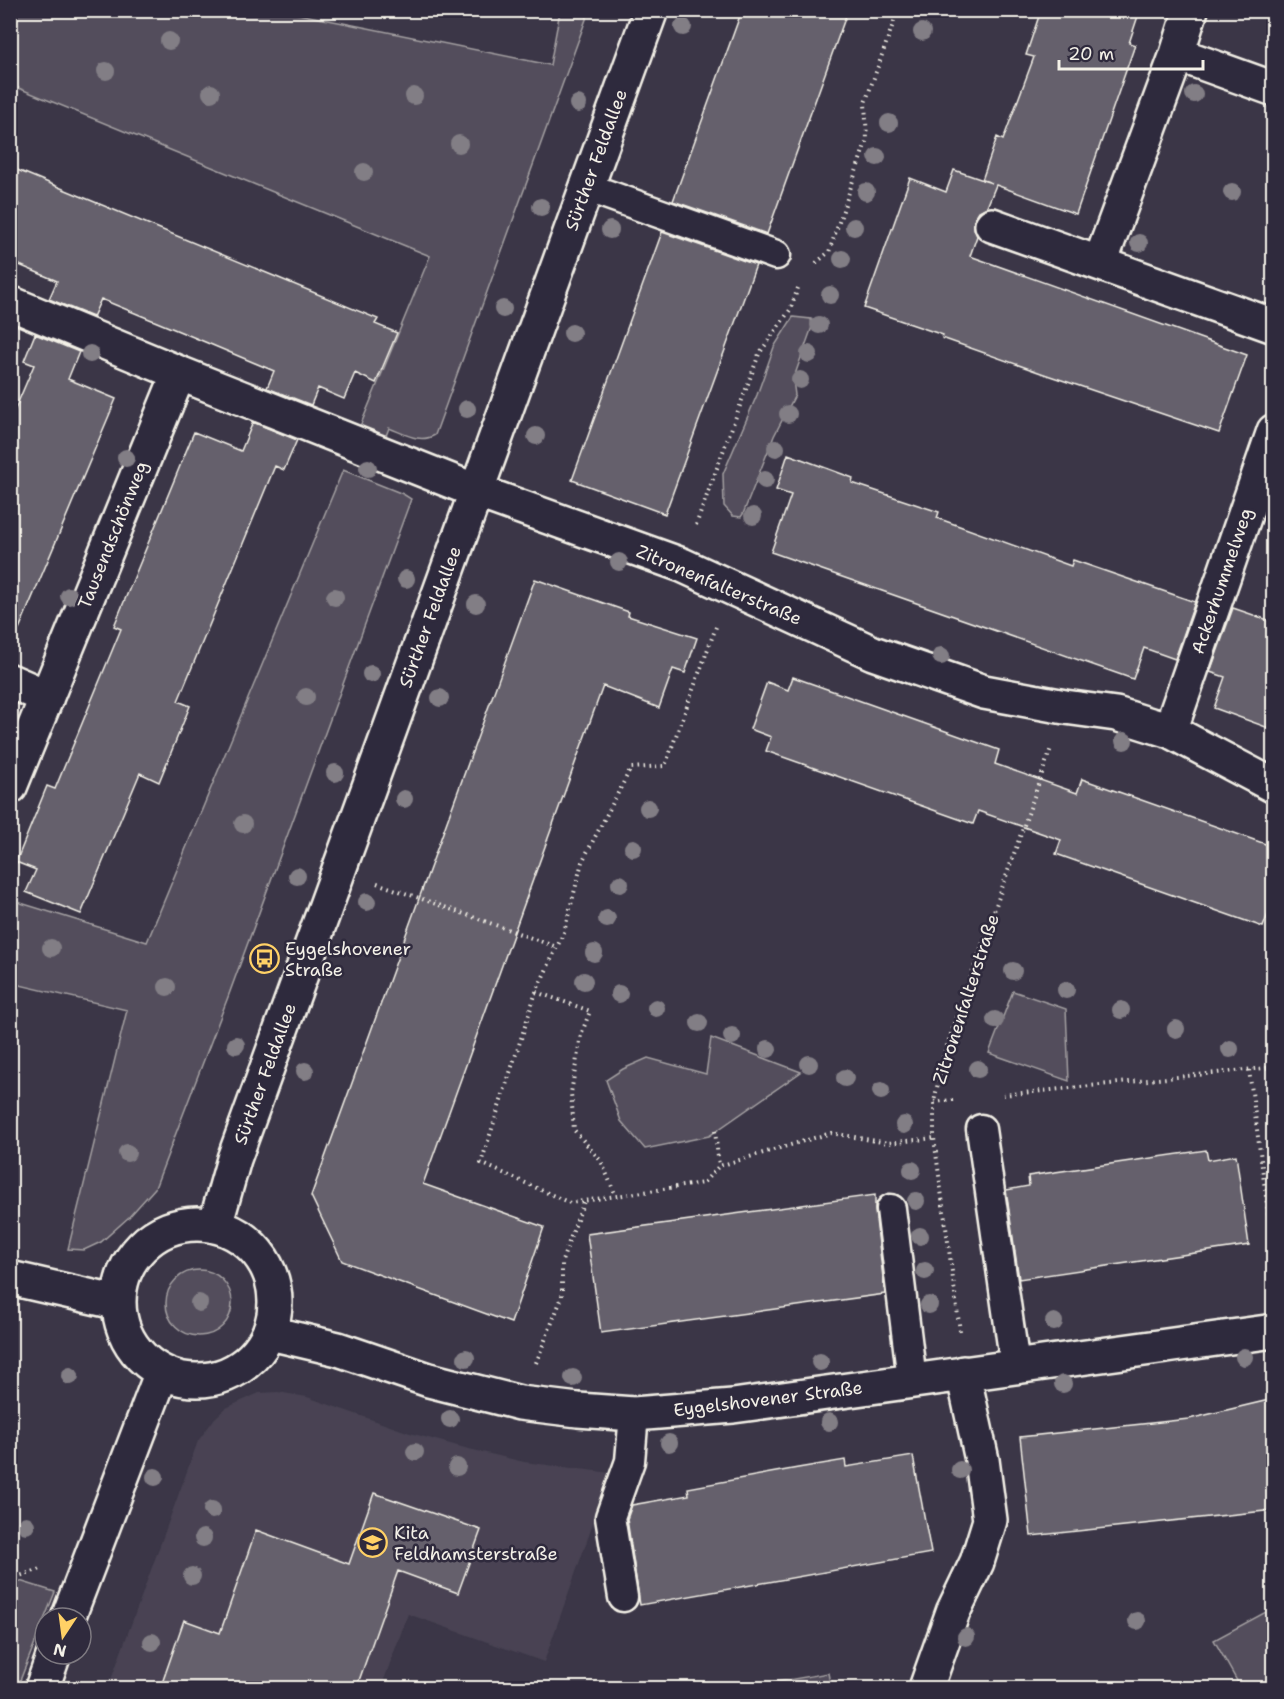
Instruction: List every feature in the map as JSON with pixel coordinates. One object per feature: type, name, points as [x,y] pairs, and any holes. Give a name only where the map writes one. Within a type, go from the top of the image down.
[{"type":"street","name":"Sürther Feldallee","points":[[215,1226],[234,1160],[651,10]]},
{"type":"street","points":[[1100,263],[1191,10]]},
{"type":"street","points":[[1177,54],[1274,89]]},
{"type":"street","points":[[992,225],[1274,326]]},
{"type":"street","points":[[10,303],[476,491]]},
{"type":"street","name":"Tausendschönweg","points":[[10,787],[179,373]]},
{"type":"street","name":"Ackerhummelweg","points":[[1170,731],[1274,430]]},
{"type":"street","name":"Zitronenfalterstraße","points":[[476,491],[682,565],[873,653],[984,692],[1116,714],[1170,731],[1274,786]]},
{"type":"street","points":[[10,681],[47,697]]},
{"type":"street","points":[[192,1224],[215,1226],[236,1234],[254,1248],[268,1266],[275,1288],[276,1311],[270,1333],[256,1355],[236,1371],[212,1379],[187,1380],[162,1372],[144,1360],[129,1343],[121,1322],[119,1303],[122,1277],[133,1256],[149,1240],[169,1228],[192,1224]]},
{"type":"street","points":[[10,1278],[119,1303]]},
{"type":"street","name":"Eygelshovener Straße","points":[[270,1333],[338,1349],[429,1380],[520,1402],[578,1410],[634,1414],[733,1406],[1274,1331]]},
{"type":"street","points":[[72,1606],[162,1372]]},
{"type":"street","points":[[926,1689],[953,1612],[977,1562],[990,1520],[982,1460],[963,1373]]},
{"type":"street","points":[[42,1689],[50,1666]]},
{"type":"lane","points":[[586,187],[776,255]]},
{"type":"lane","points":[[981,1129],[1015,1366]]},
{"type":"lane","points":[[891,1209],[912,1380]]},
{"type":"lane","points":[[623,1597],[610,1517],[630,1461],[634,1414]]},
{"type":"path","points":[[730,588],[665,766],[631,768],[582,862],[564,932],[536,992],[481,1163],[570,1203],[703,1183],[719,1166],[831,1133],[888,1143],[934,1138]]},
{"type":"path","name":"Zitronenfalterstraße","points":[[963,1373],[958,1306],[934,1138],[934,1102],[944,1054],[1065,707]]},
{"type":"path","points":[[340,869],[557,947]]},
{"type":"path","points":[[536,992],[590,1011],[580,1035],[571,1093],[574,1130],[601,1161],[616,1196]]},
{"type":"path","points":[[992,1096],[1274,1067]]},
{"type":"path","points":[[1249,1069],[1274,1256]]},
{"type":"path","points":[[934,1102],[957,1100]]},
{"type":"path","points":[[715,1131],[719,1166]]},
{"type":"path","points":[[520,1402],[562,1298],[562,1261],[584,1201]]},
{"type":"shaded area","points":[[10,11],[284,11],[550,65],[560,11],[589,11],[435,435],[424,439],[389,428],[384,441],[359,429],[430,256],[11,85]]},
{"type":"shaded area","points":[[793,317],[811,319],[812,327],[793,380],[795,395],[774,436],[743,514],[741,517],[733,516],[724,506],[723,474],[757,395],[774,347]]},
{"type":"shaded area","points":[[343,470],[411,499],[228,997],[155,1188],[129,1217],[101,1242],[84,1250],[68,1249],[127,1010],[11,983],[11,900],[147,942]]},
{"type":"shaded area","points":[[1013,991],[1066,1009],[1069,1081],[989,1053]]},
{"type":"shaded area","points":[[711,1038],[801,1072],[709,1136],[645,1149],[621,1121],[606,1080],[623,1069],[648,1058],[706,1074]]},
{"type":"shaded area","points":[[193,1270],[205,1270],[217,1275],[227,1285],[232,1303],[230,1316],[217,1331],[205,1336],[193,1336],[181,1331],[171,1321],[166,1309],[166,1297],[171,1285],[181,1275]]},
{"type":"shaded area","name":"Kita Feldhamsterstraße","points":[[278,1392],[307,1397],[410,1433],[465,1448],[524,1462],[611,1473],[544,1662],[408,1614],[381,1688],[108,1688],[198,1441],[215,1418],[226,1408],[259,1393]]},
{"type":"shaded area","points":[[10,1578],[55,1592],[49,1606],[33,1606],[33,1648],[17,1688],[11,1688]]},
{"type":"shaded area","points":[[1266,1612],[1273,1626],[1273,1688],[1241,1688],[1214,1640]]},
{"type":"shaded area","points":[[828,1673],[831,1688],[742,1688]]},
{"type":"building","points":[[742,10],[848,10],[767,234],[673,201]]},
{"type":"building","points":[[1041,10],[1140,10],[1129,43],[1135,45],[1076,214],[996,185],[987,207],[979,211],[975,218],[974,228],[977,236],[970,256],[1247,355],[1219,433],[1044,374],[942,338],[943,335],[864,308],[910,178],[946,192],[954,170],[982,180],[997,137],[1003,140],[1034,57],[1026,55]]},
{"type":"building","points":[[10,167],[378,319],[375,324],[397,333],[376,383],[355,373],[344,399],[318,388],[311,405],[267,388],[274,371],[101,299],[93,317],[49,299],[57,281],[10,261]]},
{"type":"building","points":[[662,232],[756,265],[665,514],[572,480]]},
{"type":"building","points":[[35,334],[79,352],[68,379],[116,399],[11,648],[10,421],[34,365],[24,361]]},
{"type":"building","points":[[253,422],[297,440],[284,470],[275,466],[178,701],[190,706],[159,782],[140,773],[81,914],[26,892],[36,870],[16,862],[47,786],[55,789],[121,629],[114,626],[194,432],[241,451]]},
{"type":"building","points":[[788,454],[853,478],[852,483],[939,512],[937,518],[1071,566],[1073,560],[1195,602],[1175,659],[1144,648],[1133,679],[771,552],[791,495],[776,490]]},
{"type":"building","points":[[535,579],[629,612],[628,616],[697,638],[685,673],[673,669],[659,708],[603,686],[423,1184],[544,1227],[511,1323],[342,1261],[311,1196]]},
{"type":"building","points":[[1233,608],[1274,622],[1274,730],[1214,708],[1225,677],[1210,672]]},
{"type":"building","points":[[793,677],[999,750],[995,764],[1077,793],[1082,779],[1274,847],[1274,899],[1263,927],[1056,854],[1061,840],[978,811],[973,824],[766,751],[771,737],[750,729],[767,682],[788,690]]},
{"type":"building","points":[[1206,1150],[1208,1160],[1236,1155],[1249,1245],[1019,1279],[1006,1190],[1029,1186],[1028,1176]]},
{"type":"building","points":[[875,1195],[885,1294],[601,1333],[587,1234]]},
{"type":"building","points":[[1269,1400],[1274,1442],[1274,1510],[1031,1536],[1020,1437],[1189,1419]]},
{"type":"building","points":[[913,1456],[931,1553],[640,1605],[627,1519],[632,1505],[689,1495],[688,1488],[798,1468],[845,1460],[846,1467]]},
{"type":"building","points":[[374,1493],[481,1530],[458,1593],[398,1571],[356,1689],[160,1689],[184,1620],[220,1633],[256,1530],[349,1564]]},
{"type":"place","name":"Eygelshovener Straße","points":[[264,959]]},
{"type":"place","name":"Kita Feldhamsterstraße","points":[[373,1543]]}]
